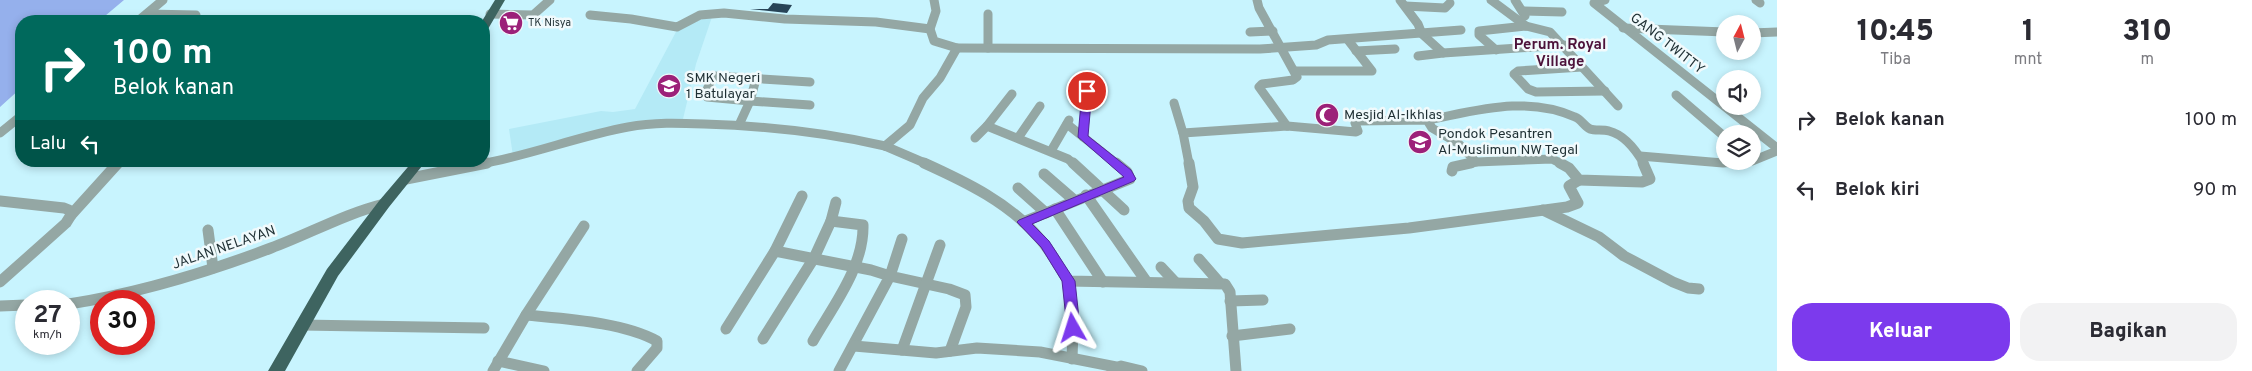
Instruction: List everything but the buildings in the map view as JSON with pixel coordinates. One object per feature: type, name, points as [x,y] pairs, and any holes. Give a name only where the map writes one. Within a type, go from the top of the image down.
[{"type":"highway","points":[[490,14],[500,0]]},
{"type":"highway","points":[[276,371],[332,273],[384,204],[415,167]]},
{"type":"street","points":[[147,14],[163,0]]},
{"type":"street","points":[[490,14],[533,15],[550,0]]},
{"type":"street","points":[[934,0],[936,11],[930,29],[934,42],[957,48],[1282,49],[1317,45],[1328,40],[1461,30]]},
{"type":"street","points":[[1257,0],[1295,71],[1296,78],[1262,84],[1259,87],[1287,126]]},
{"type":"street","points":[[1492,0],[1530,27]]},
{"type":"street","points":[[1515,0],[1524,12],[1530,27]]},
{"type":"street","name":"GANG TWITTY","points":[[1605,0],[1594,3],[1777,150]]},
{"type":"street","points":[[1402,3],[1445,8],[1450,3]]},
{"type":"street","points":[[1402,3],[1418,24],[1422,34],[1443,53]]},
{"type":"street","points":[[1524,12],[1562,12]]},
{"type":"street","points":[[590,15],[631,19],[677,27],[682,26],[699,15],[722,13],[786,19],[880,21],[930,29]]},
{"type":"street","points":[[147,14],[196,15]]},
{"type":"street","points":[[988,14],[988,48]]},
{"type":"street","points":[[1496,50],[1480,36],[1479,32],[1530,27],[1550,32],[1564,45],[1618,106]]},
{"type":"street","points":[[1623,28],[1716,32]]},
{"type":"street","points":[[1250,32],[1273,32]]},
{"type":"street","points":[[1761,32],[1777,32]]},
{"type":"street","points":[[1295,71],[1373,70],[1348,40]]},
{"type":"street","points":[[1418,56],[1564,45]]},
{"type":"street","points":[[885,146],[910,125],[923,98],[940,78],[957,48]]},
{"type":"street","points":[[1356,50],[1394,49]]},
{"type":"street","points":[[1582,66],[1518,71],[1514,74],[1527,89],[1536,92],[1605,91]]},
{"type":"street","points":[[810,82],[715,76],[712,78],[705,94],[707,97],[810,105]]},
{"type":"street","points":[[739,125],[750,101],[756,79]]},
{"type":"street","points":[[1083,137],[1087,91]]},
{"type":"street","points":[[975,138],[1012,94]]},
{"type":"street","points":[[1676,95],[1716,130]]},
{"type":"street","points":[[1174,103],[1183,133],[1193,187],[1188,201],[1189,208],[1205,222],[1215,239],[1220,241],[1242,243],[1410,228],[1567,207],[1578,203],[1569,184],[1579,180],[1649,181],[1646,167],[1640,156],[1624,138],[1614,132],[1590,129],[1577,118],[1546,108],[1500,107],[1427,120],[1358,121],[1354,124],[1357,132],[1287,126],[1183,133]]},
{"type":"street","points":[[1018,138],[1040,106]]},
{"type":"street","points":[[1427,120],[1432,128],[1459,144],[1476,162]]},
{"type":"street","points":[[0,133],[15,121]]},
{"type":"street","points":[[490,163],[641,125],[672,122],[739,125],[820,132],[885,146],[969,183],[988,194],[1023,222],[1045,244],[1068,281],[1073,328],[1072,358]]},
{"type":"street","points":[[1023,222],[1103,188],[1130,179],[1130,176],[1068,122],[1051,151]]},
{"type":"street","points":[[987,126],[1068,158],[1103,188],[1124,210]]},
{"type":"street","points":[[1761,156],[1777,150]]},
{"type":"street","points":[[1640,156],[1716,163]]},
{"type":"street","points":[[1452,171],[1452,167],[1476,162],[1552,159],[1569,168],[1579,180]]},
{"type":"street","points":[[0,282],[66,223],[115,167]]},
{"type":"street","points":[[406,179],[467,167]]},
{"type":"street","points":[[1044,174],[1074,200]]},
{"type":"street","points":[[1018,188],[1050,210],[1103,282]]},
{"type":"street","points":[[1086,195],[1146,282]]},
{"type":"street","points":[[726,329],[775,251],[802,196]]},
{"type":"street","points":[[0,201],[64,208],[71,215]]},
{"type":"street","points":[[763,339],[814,258],[836,202]]},
{"type":"street","name":"JALAN NELAYAN","points":[[80,302],[139,291],[213,268],[272,248],[356,212],[384,204]]},
{"type":"street","points":[[1542,209],[1599,237],[1624,256],[1673,282],[1688,288],[1699,289]]},
{"type":"street","points":[[813,341],[854,267],[865,234],[863,225],[830,221]]},
{"type":"street","points":[[544,371],[495,366],[584,226]]},
{"type":"street","points":[[208,230],[213,268]]},
{"type":"street","points":[[840,371],[890,276],[902,239]]},
{"type":"street","points":[[902,350],[940,245]]},
{"type":"street","points":[[775,251],[854,267],[927,284],[964,295],[966,307],[950,351]]},
{"type":"street","points":[[1199,259],[1219,282],[1228,287],[1230,292],[1236,371]]},
{"type":"street","points":[[1161,267],[1175,282]]},
{"type":"street","points":[[1068,281],[1219,282]]},
{"type":"street","points":[[1230,301],[1263,300]]},
{"type":"street","points":[[1,306],[15,305]]},
{"type":"street","points":[[526,315],[583,322],[641,332],[651,336],[657,341],[657,348],[637,371]]},
{"type":"street","points":[[301,325],[484,328]]},
{"type":"street","points":[[1232,336],[1290,329]]},
{"type":"street","points":[[854,346],[936,353],[986,349],[1040,352],[1114,369],[1128,367],[1142,371]]},
{"type":"shaded area","name":"SMK Negeri 1 Batulayar","points":[[713,14],[696,64],[683,119],[513,156],[509,129],[601,111],[613,112],[635,109],[677,30]]},
{"type":"water","points":[[0,0],[124,0],[106,15],[15,15],[15,93],[0,107]]},
{"type":"place","name":"TK Nisya","points":[[511,23]]},
{"type":"place","name":"SMK Negeri 1 Batulayar","points":[[669,86]]},
{"type":"place","name":"Mesjid Al-Ikhlas","points":[[1327,115]]},
{"type":"place","name":"Pondok Pesantren Al-Muslimun NW Tegal","points":[[1420,142]]},
{"type":"district","name":"Perum. Royal Village","points":[[1560,54]]},
{"type":"route","points":[[1073,328],[1068,281],[1057,260],[1045,244],[1023,222],[1103,188],[1130,179],[1127,172],[1083,137],[1087,91]]}]
